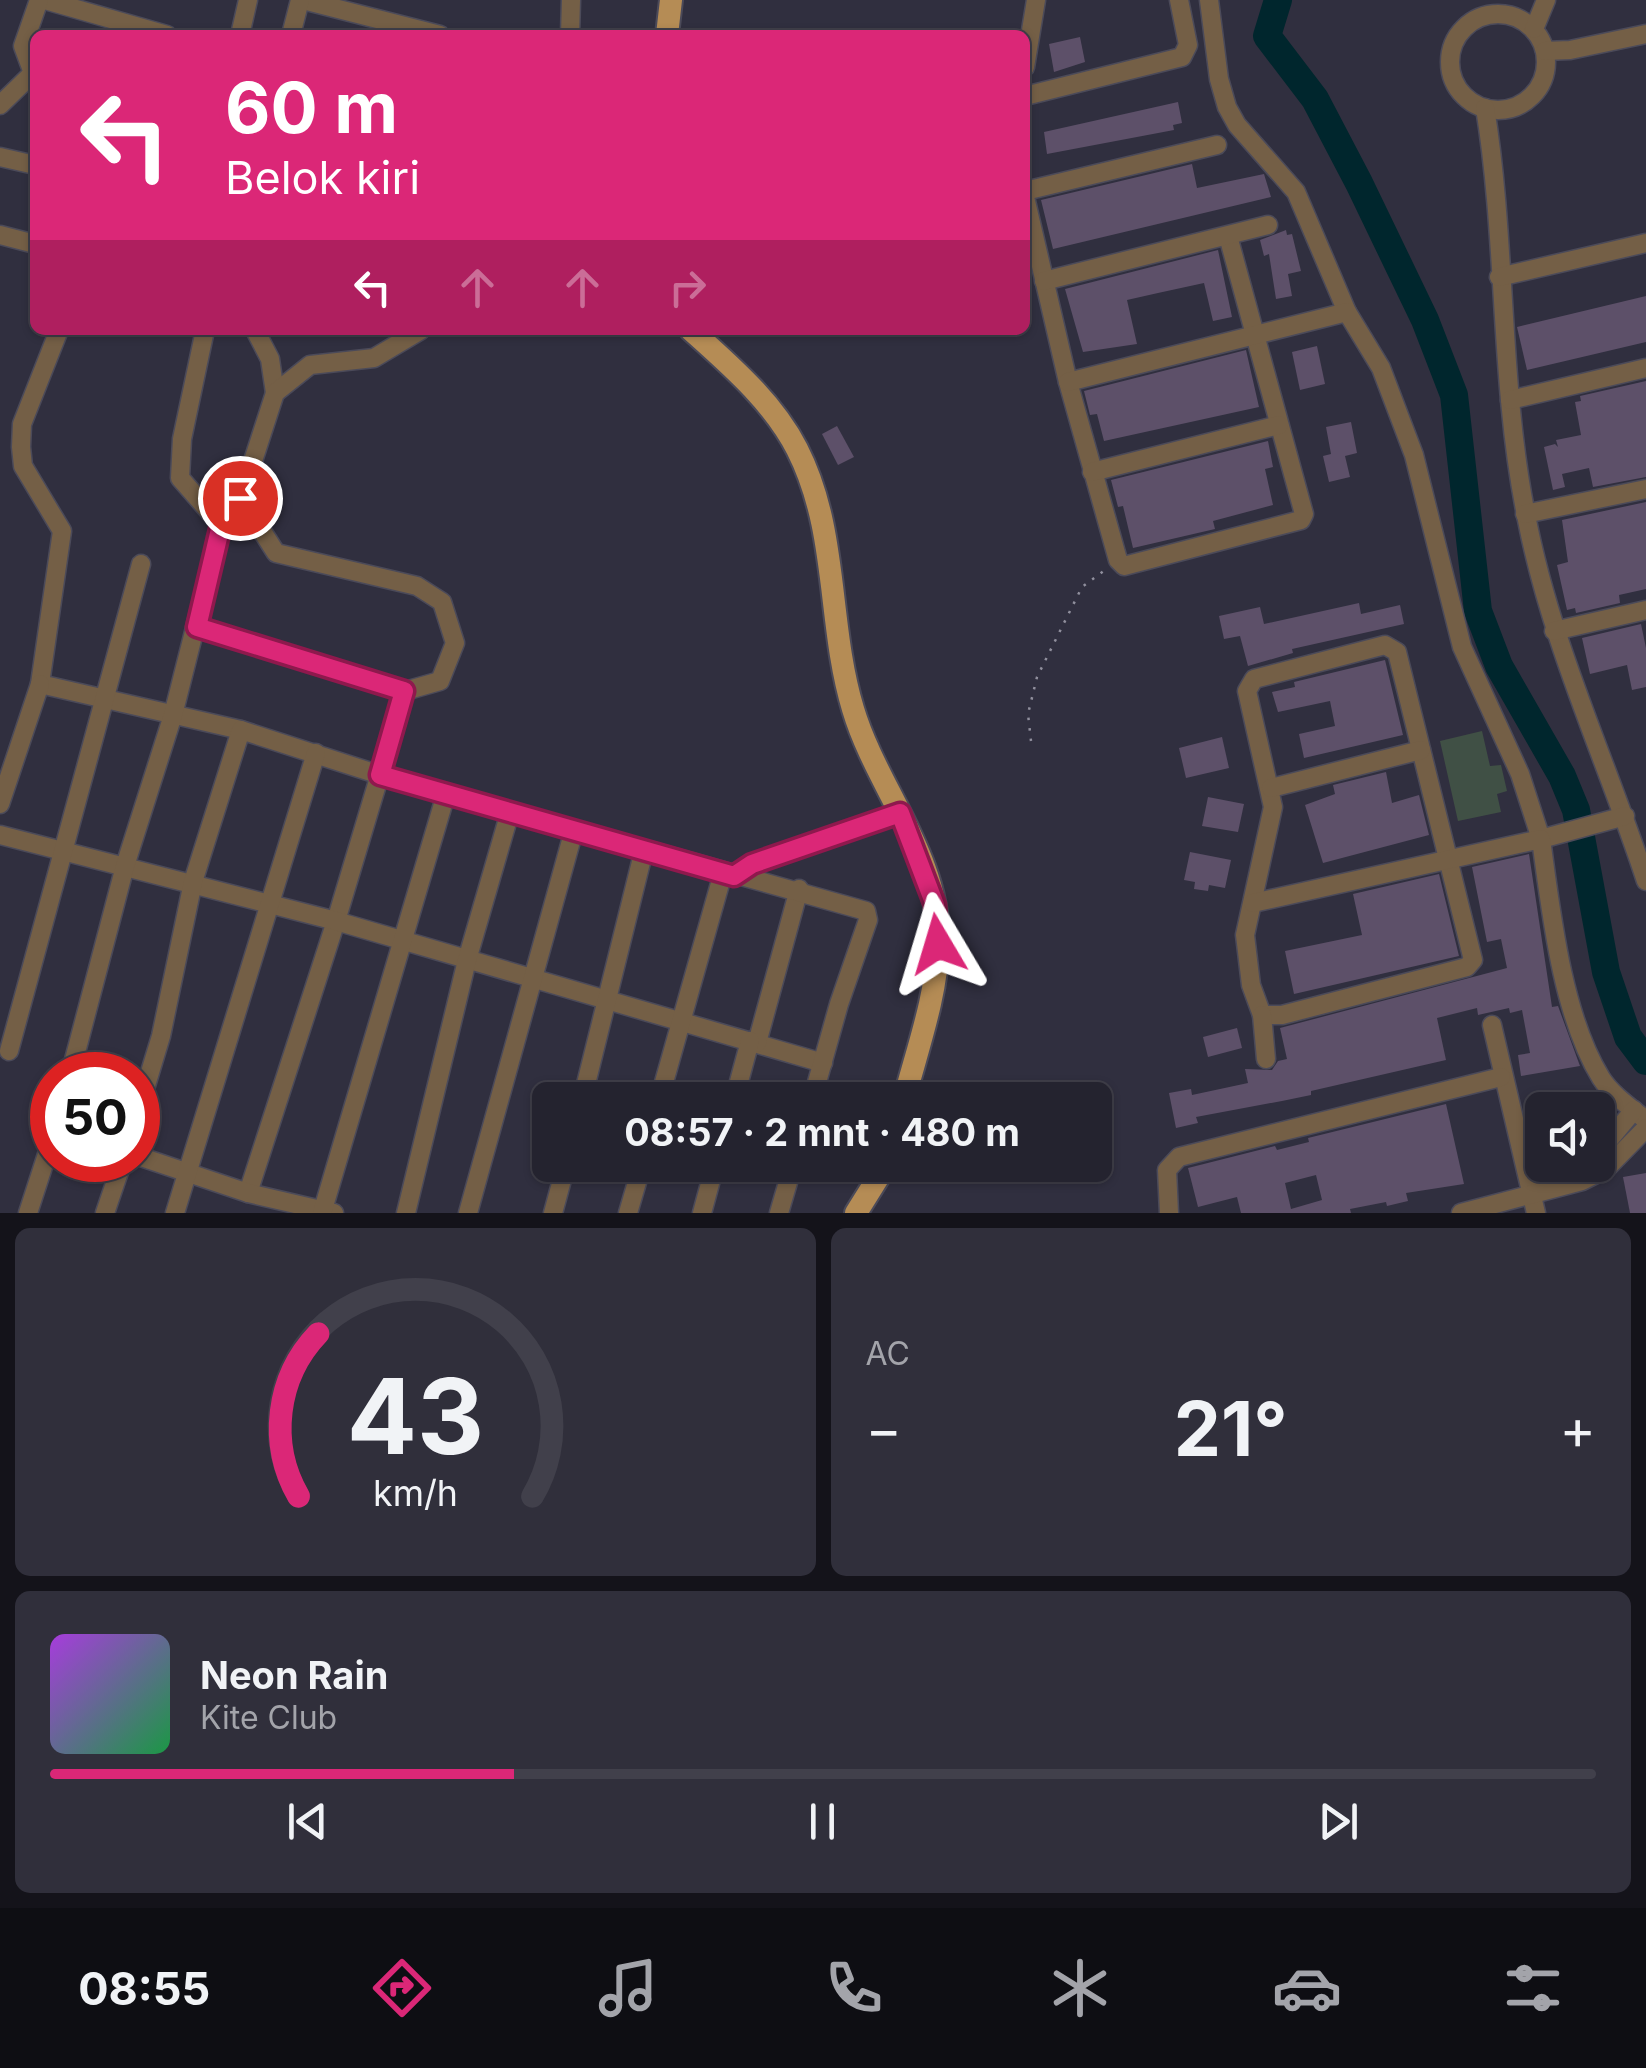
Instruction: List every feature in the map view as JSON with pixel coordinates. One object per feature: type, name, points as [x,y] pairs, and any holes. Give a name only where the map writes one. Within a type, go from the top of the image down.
[{"type":"main road","points":[[668,30],[671,0]]},
{"type":"main road","points":[[696,335],[758,396],[795,446],[806,468],[816,492],[829,551],[845,681],[864,738],[900,813],[935,905],[938,944],[908,1082]]},
{"type":"main road","points":[[856,1213],[875,1182]]},
{"type":"street","points":[[30,64],[22,46],[42,0],[149,30]]},
{"type":"street","points":[[241,30],[248,0]]},
{"type":"street","points":[[293,30],[302,0],[420,30]]},
{"type":"street","points":[[570,30],[571,0]]},
{"type":"street","points":[[1030,37],[1036,0]]},
{"type":"street","points":[[1030,95],[1182,57],[1188,45],[1179,0]]},
{"type":"street","points":[[1209,0],[1217,69],[1228,108],[1237,126],[1296,192],[1347,312],[1381,368],[1414,455],[1462,646],[1477,687],[1550,838],[1557,956],[1585,1042],[1604,1082],[1640,1115],[1615,1137]]},
{"type":"street","points":[[1527,24],[1544,3]]},
{"type":"street","points":[[1487,15],[1527,24],[1546,56],[1543,79],[1532,96],[1518,106],[1494,109],[1464,96],[1454,82],[1450,65],[1455,41],[1465,27],[1487,15]]},
{"type":"street","points":[[1546,56],[1646,34]]},
{"type":"street","points":[[0,105],[30,77]]},
{"type":"street","points":[[1494,109],[1490,139],[1499,277],[1525,514],[1554,630],[1646,881]]},
{"type":"street","points":[[1030,193],[1216,145]]},
{"type":"street","points":[[0,157],[30,164]]},
{"type":"street","points":[[1030,217],[1092,472],[1118,560],[1124,566],[1301,520],[1302,506],[1228,236]]},
{"type":"street","points":[[1044,281],[1268,225]]},
{"type":"street","points":[[0,236],[30,243]]},
{"type":"street","points":[[1499,277],[1646,243]]},
{"type":"street","points":[[1068,382],[1347,312]]},
{"type":"street","points":[[0,804],[40,684],[62,532],[23,466],[21,446],[22,424],[57,335]]},
{"type":"street","points":[[204,335],[182,439],[180,478],[221,525]]},
{"type":"street","points":[[76,1052],[125,866],[173,715],[221,525],[240,498],[275,393],[270,360],[258,335]]},
{"type":"street","points":[[275,393],[310,365],[374,358],[413,335]]},
{"type":"street","points":[[1510,400],[1646,368]]},
{"type":"street","points":[[1092,472],[1280,425]]},
{"type":"street","points":[[1525,514],[1646,489]]},
{"type":"street","points":[[197,627],[404,691],[440,681],[455,643],[442,602],[417,586],[276,552],[240,498]]},
{"type":"street","points":[[9,1051],[141,564]]},
{"type":"street","points":[[1554,630],[1646,610]]},
{"type":"street","points":[[1262,1015],[1282,1016],[1470,965],[1473,960],[1397,652],[1385,645],[1254,679],[1249,685],[1247,692],[1273,807],[1245,946],[1254,997],[1262,1015],[1266,1059]]},
{"type":"street","points":[[40,684],[241,730],[446,794],[862,908],[868,920],[817,1082]]},
{"type":"street","points":[[249,1200],[404,691]]},
{"type":"street","points":[[156,1052],[193,882],[241,730]]},
{"type":"street","points":[[1271,788],[1420,750]]},
{"type":"street","points":[[174,1213],[316,753]]},
{"type":"street","points":[[160,1165],[249,1200],[327,1212],[446,794]]},
{"type":"street","points":[[406,1213],[467,960],[510,812]]},
{"type":"street","points":[[665,1082],[728,874],[900,813]]},
{"type":"street","points":[[1253,904],[1550,838],[1625,816]]},
{"type":"street","points":[[468,1213],[574,830]]},
{"type":"street","points":[[0,835],[336,921],[823,1062]]},
{"type":"street","points":[[586,1082],[644,850]]},
{"type":"street","points":[[740,1082],[799,889]]},
{"type":"street","points":[[1492,1025],[1533,1204]]},
{"type":"street","points":[[1169,1213],[1167,1170],[1179,1157],[1502,1077]]},
{"type":"street","points":[[1615,1159],[1646,1128]]},
{"type":"street","points":[[28,1213],[38,1182]]},
{"type":"street","points":[[105,1213],[116,1182]]},
{"type":"street","points":[[554,1213],[562,1182]]},
{"type":"street","points":[[628,1213],[637,1182]]},
{"type":"street","points":[[702,1213],[711,1182]]},
{"type":"street","points":[[779,1213],[788,1182]]},
{"type":"street","points":[[1461,1213],[1533,1204],[1571,1182]]},
{"type":"path","points":[[1032,742],[1028,714],[1044,662],[1082,587],[1118,560]]},
{"type":"green space","points":[[1482,731],[1490,766],[1501,765],[1507,791],[1497,794],[1501,812],[1458,821],[1440,741]]},
{"type":"building","points":[[1080,37],[1085,62],[1054,72],[1049,44]]},
{"type":"building","points":[[1178,102],[1182,123],[1173,125],[1174,130],[1047,154],[1044,132]]},
{"type":"building","points":[[1192,164],[1197,188],[1264,174],[1271,197],[1053,249],[1041,200]]},
{"type":"building","points":[[1286,230],[1287,235],[1292,234],[1301,271],[1288,274],[1292,296],[1276,299],[1269,254],[1264,256],[1260,240]]},
{"type":"building","points":[[1218,250],[1232,317],[1213,321],[1204,283],[1127,300],[1137,344],[1083,352],[1065,289]]},
{"type":"building","points":[[1646,296],[1646,342],[1527,370],[1517,327]]},
{"type":"building","points":[[1317,346],[1325,384],[1300,390],[1292,352]]},
{"type":"building","points":[[1246,350],[1259,407],[1104,441],[1097,414],[1090,415],[1084,391]]},
{"type":"building","points":[[1646,381],[1646,477],[1593,487],[1589,468],[1562,474],[1565,487],[1553,490],[1544,447],[1558,447],[1556,440],[1581,435],[1575,402],[1581,401],[1580,396]]},
{"type":"building","points":[[1351,422],[1357,453],[1345,456],[1350,477],[1329,482],[1323,456],[1331,454],[1326,427]]},
{"type":"building","points":[[837,426],[854,457],[838,465],[822,434]]},
{"type":"building","points":[[1268,441],[1273,467],[1265,469],[1273,505],[1213,521],[1215,529],[1133,548],[1123,506],[1118,507],[1111,480]]},
{"type":"building","points":[[1646,502],[1646,589],[1619,595],[1620,603],[1576,613],[1575,608],[1567,610],[1557,565],[1568,562],[1562,520]]},
{"type":"building","points":[[1359,603],[1361,614],[1400,605],[1404,624],[1292,649],[1293,653],[1248,666],[1240,636],[1224,639],[1219,616],[1260,607],[1264,624]]},
{"type":"building","points":[[1641,624],[1646,648],[1646,687],[1632,690],[1627,665],[1590,674],[1582,638]]},
{"type":"building","points":[[1385,660],[1403,735],[1304,758],[1299,734],[1335,726],[1330,701],[1278,712],[1272,692],[1295,687],[1294,682]]},
{"type":"building","points":[[1222,737],[1229,768],[1186,778],[1179,748]]},
{"type":"building","points":[[1386,772],[1392,803],[1419,795],[1429,835],[1323,863],[1305,805],[1335,794],[1333,785]]},
{"type":"building","points":[[1208,797],[1244,804],[1238,832],[1202,826]]},
{"type":"building","points":[[1190,852],[1231,860],[1225,888],[1209,885],[1208,891],[1194,889],[1195,882],[1184,880]]},
{"type":"building","points":[[1529,854],[1552,1007],[1558,1006],[1580,1066],[1521,1076],[1518,1055],[1530,1053],[1522,1010],[1510,1013],[1509,1008],[1478,1015],[1477,1008],[1437,1018],[1446,1060],[1311,1091],[1311,1095],[1196,1117],[1198,1123],[1176,1128],[1169,1093],[1191,1089],[1192,1095],[1248,1083],[1245,1069],[1272,1070],[1278,1061],[1287,1059],[1280,1028],[1507,968],[1501,939],[1487,942],[1472,867]]},
{"type":"building","points":[[1439,874],[1459,956],[1294,994],[1285,951],[1362,935],[1353,894]]},
{"type":"building","points":[[1237,1028],[1242,1048],[1208,1057],[1203,1037]]},
{"type":"building","points":[[1446,1104],[1464,1184],[1406,1193],[1408,1201],[1350,1209],[1351,1213],[1241,1213],[1237,1197],[1198,1207],[1188,1168],[1275,1146],[1277,1150],[1309,1142],[1308,1138]],"holes":[[[1316,1175],[1322,1200],[1291,1209],[1285,1183]]]},
{"type":"building","points":[[1646,1173],[1646,1213],[1630,1213],[1623,1177]]},
{"type":"waterway","points":[[1278,0],[1267,36],[1315,99],[1359,183],[1425,320],[1454,395],[1478,611],[1499,666],[1562,776],[1576,810],[1606,972],[1628,1037],[1646,1061]]},
{"type":"route","points":[[240,498],[221,525],[197,627],[404,691],[380,775],[734,876],[752,864],[828,835],[900,813],[935,905],[938,944]]}]
